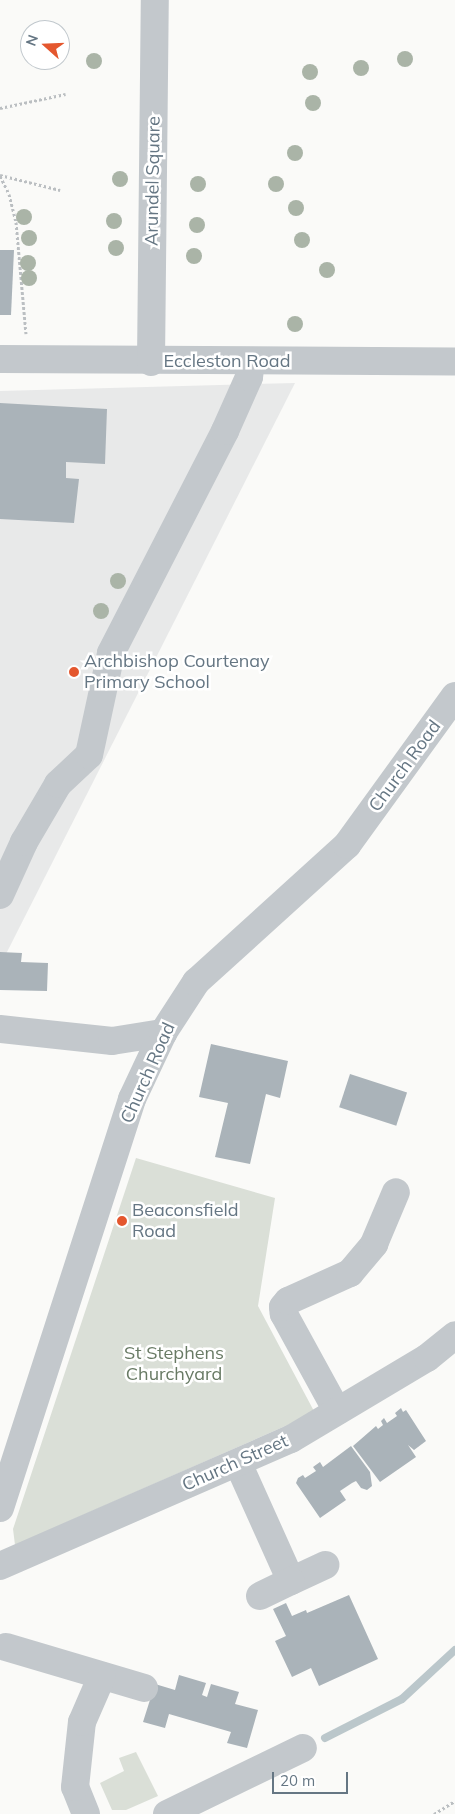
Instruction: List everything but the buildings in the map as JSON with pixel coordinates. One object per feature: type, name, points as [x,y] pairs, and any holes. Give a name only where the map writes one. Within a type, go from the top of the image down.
[{"type":"street","name":"Arundel Square","points":[[151,362],[155,0]]},
{"type":"street","name":"Eccleston Road","points":[[0,359],[151,362],[455,361]]},
{"type":"street","points":[[0,895],[24,842],[58,784],[89,755],[110,654],[225,431],[249,377],[251,361]]},
{"type":"street","name":"Church Road","points":[[0,1508],[132,1099],[163,1033],[196,982],[347,845],[455,696]]},
{"type":"street","points":[[0,1029],[112,1041],[163,1033]]},
{"type":"street","points":[[337,1411],[284,1314],[283,1307],[288,1301],[350,1273],[374,1244],[396,1192]]},
{"type":"street","name":"Church Street","points":[[0,1566],[291,1439],[427,1358],[455,1335]]},
{"type":"street","points":[[238,1463],[291,1581]]},
{"type":"street","points":[[260,1596],[325,1565]]},
{"type":"street","points":[[6,1647],[144,1688]]},
{"type":"street","points":[[86,1814],[75,1787],[82,1722],[102,1676]]},
{"type":"street","points":[[166,1814],[303,1748]]},
{"type":"path","points":[[0,108],[66,94]]},
{"type":"path","points":[[0,176],[60,190]]},
{"type":"path","points":[[0,176],[9,194],[16,222],[27,360]]},
{"type":"path","points":[[434,1814],[455,1801]]},
{"type":"shaded area","name":"Archbishop Courtenay Primary School","points":[[295,383],[6,954],[0,963],[0,391]]},
{"type":"green space","name":"St Stephens Churchyard","points":[[136,1158],[275,1198],[258,1306],[315,1413],[15,1545],[13,1529]]},
{"type":"green space","points":[[136,1752],[158,1796],[126,1810],[112,1810],[100,1783],[124,1771],[119,1758]]},
{"type":"waterway","points":[[325,1738],[402,1699],[455,1650]]},
{"type":"place","name":"Archbishop Courtenay Primary School","points":[[74,672]]},
{"type":"place","name":"Beaconsfield Road","points":[[122,1221]]}]
